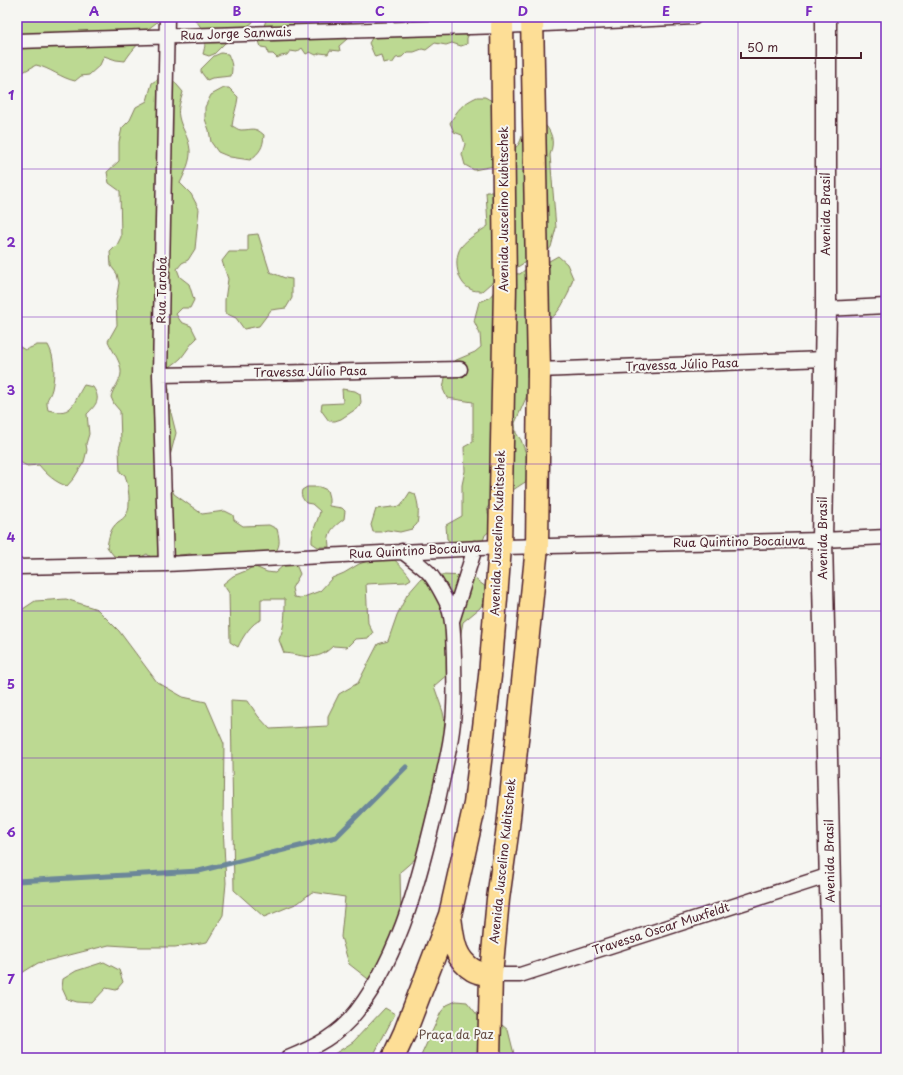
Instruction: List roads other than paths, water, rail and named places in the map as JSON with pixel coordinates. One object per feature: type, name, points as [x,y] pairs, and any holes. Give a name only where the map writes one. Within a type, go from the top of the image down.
[{"type":"main road","name":"Avenida Juscelino Kubitschek","points":[[489,1058],[491,975],[498,899],[537,547],[539,370],[532,21]]},
{"type":"main road","name":"Avenida Juscelino Kubitschek","points":[[393,1058],[405,1032],[450,915],[475,804],[490,676],[500,547],[505,286],[502,22]]},
{"type":"main road","points":[[450,915],[453,945],[462,961],[474,971],[491,975]]},
{"type":"street","name":"Rua Tarobá","points":[[166,564],[160,375],[167,17]]},
{"type":"street","name":"Rua Jorge Sanwais","points":[[17,41],[167,37],[502,22],[694,17]]},
{"type":"street","name":"Avenida Brasil","points":[[826,17],[826,309],[822,540],[834,1058]]},
{"type":"street","points":[[826,309],[886,306]]},
{"type":"street","name":"Travessa Júlio Pasa","points":[[539,370],[825,360]]},
{"type":"street","name":"Travessa Júlio Pasa","points":[[160,375],[460,369]]},
{"type":"street","name":"Rua Quintino Bocaiuva","points":[[17,567],[166,564],[500,547],[822,540],[886,537]]},
{"type":"street","points":[[452,621],[475,548]]},
{"type":"street","points":[[288,1058],[315,1046],[337,1032],[356,1012],[378,980],[386,965],[404,921],[432,826],[443,780],[451,734],[454,702],[452,621],[446,603],[429,573],[402,551]]},
{"type":"street","name":"Travessa Oscar Muxfeldt","points":[[491,975],[520,975],[830,875]]},
{"type":"waterway","points":[[17,881],[199,871],[336,837],[406,767]]},
{"type":"park label","name":"Praça da Paz","points":[[456,1035]]}]
